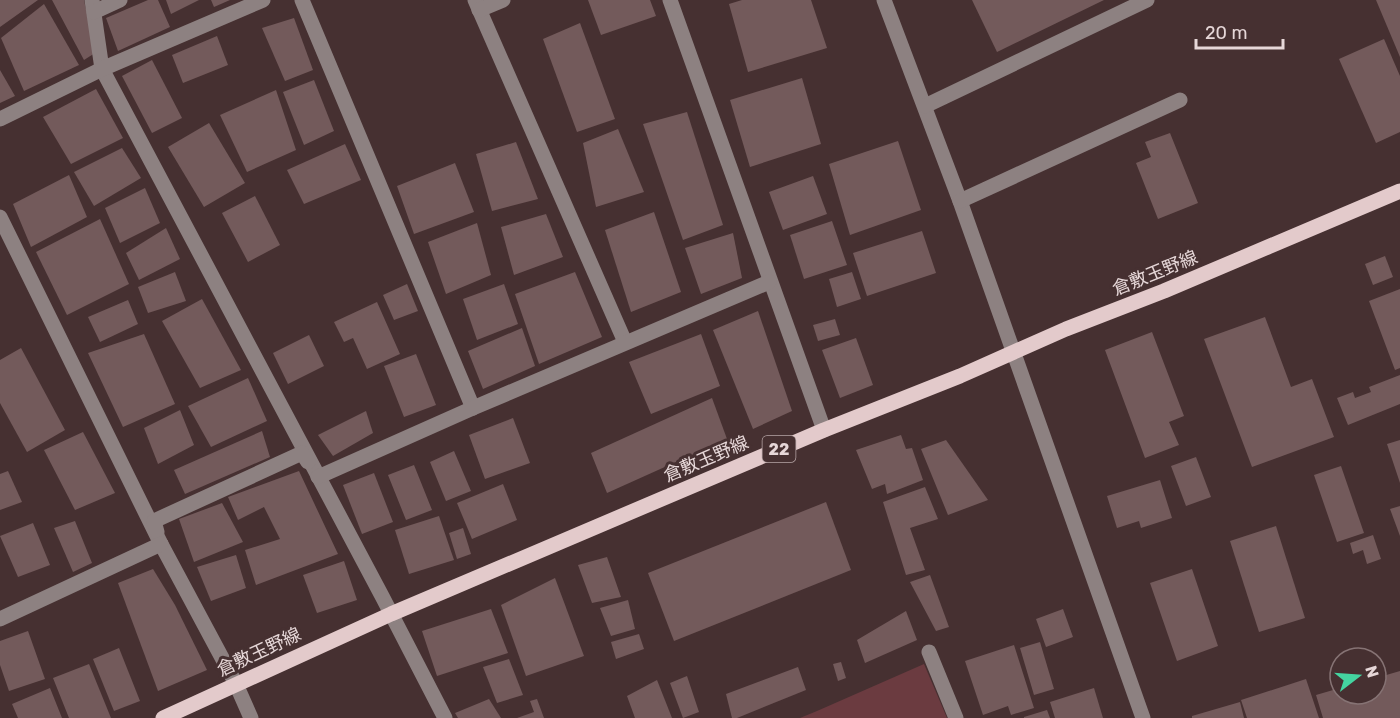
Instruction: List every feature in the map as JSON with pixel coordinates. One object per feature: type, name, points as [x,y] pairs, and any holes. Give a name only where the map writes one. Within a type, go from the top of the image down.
[{"type":"main road","name":"倉敷玉野線","points":[[163,718],[391,614],[824,430],[960,376],[1066,328],[1175,286],[1400,191]]},
{"type":"street","points":[[120,0],[93,6],[102,69],[445,718]]},
{"type":"street","points":[[0,119],[102,69],[263,0]]},
{"type":"street","points":[[302,0],[473,408]]},
{"type":"street","points":[[503,0],[477,5],[625,342]]},
{"type":"street","points":[[670,0],[769,282],[824,430]]},
{"type":"street","points":[[884,0],[960,201],[1143,718]]},
{"type":"street","points":[[925,106],[1147,0]]},
{"type":"street","points":[[960,201],[1180,100]]},
{"type":"street","points":[[0,217],[161,544],[236,684],[251,718]]},
{"type":"street","points":[[318,477],[625,342],[769,282]]},
{"type":"street","points":[[161,544],[153,521],[302,453],[318,477]]},
{"type":"street","points":[[0,619],[161,544]]},
{"type":"street","points":[[929,652],[956,718]]},
{"type":"shaded area","points":[[924,664],[947,718],[800,718],[817,711]]},
{"type":"building","points":[[0,0],[38,0],[0,27]]},
{"type":"building","points":[[52,0],[84,0],[95,53],[84,60]]},
{"type":"building","points":[[148,0],[158,0],[170,27],[118,51],[106,18]]},
{"type":"building","points":[[166,0],[199,0],[171,14]]},
{"type":"building","points":[[211,0],[230,0],[214,7]]},
{"type":"building","points":[[588,0],[650,0],[656,16],[601,35]]},
{"type":"building","points":[[742,0],[811,0],[827,48],[748,72],[729,4]]},
{"type":"building","points":[[972,0],[1104,0],[997,52]]},
{"type":"building","points":[[1376,0],[1400,0],[1400,57]]},
{"type":"building","points":[[44,4],[79,65],[24,91],[1,38]]},
{"type":"building","points":[[294,18],[313,70],[285,81],[262,28]]},
{"type":"building","points":[[580,23],[615,119],[577,132],[543,39]]},
{"type":"building","points":[[217,36],[228,65],[183,83],[172,55]]},
{"type":"building","points":[[1384,39],[1400,76],[1400,132],[1376,143],[1339,59]]},
{"type":"building","points":[[152,60],[182,118],[152,133],[122,76]]},
{"type":"building","points":[[0,70],[15,96],[0,103]]},
{"type":"building","points":[[802,78],[821,144],[750,167],[730,100]]},
{"type":"building","points":[[314,80],[334,131],[304,145],[283,92]]},
{"type":"building","points":[[96,89],[123,138],[71,164],[43,117]]},
{"type":"building","points":[[276,90],[296,150],[247,172],[220,115]]},
{"type":"building","points":[[687,112],[723,225],[683,240],[643,124]]},
{"type":"building","points":[[209,123],[245,183],[204,207],[168,147]]},
{"type":"building","points":[[618,129],[644,192],[596,207],[583,143]]},
{"type":"building","points":[[1170,133],[1198,203],[1158,219],[1136,163],[1151,157],[1145,142]]},
{"type":"building","points":[[898,141],[921,210],[850,235],[829,164]]},
{"type":"building","points":[[516,142],[538,199],[492,211],[476,154]]},
{"type":"building","points":[[345,144],[361,180],[304,204],[287,170]]},
{"type":"building","points":[[122,148],[141,178],[94,206],[74,172]]},
{"type":"building","points":[[455,163],[474,212],[414,234],[397,186]]},
{"type":"building","points":[[69,175],[87,217],[31,247],[13,204]]},
{"type":"building","points":[[813,176],[827,214],[783,230],[769,192]]},
{"type":"building","points":[[145,188],[160,223],[120,243],[105,208]]},
{"type":"building","points":[[255,196],[280,245],[248,262],[222,213]]},
{"type":"building","points":[[654,212],[681,292],[631,312],[605,230]]},
{"type":"building","points":[[546,214],[563,257],[514,275],[501,227]]},
{"type":"building","points":[[100,219],[129,284],[67,315],[36,252]]},
{"type":"building","points":[[832,221],[847,265],[804,279],[790,235]]},
{"type":"building","points":[[477,223],[491,275],[446,294],[428,242]]},
{"type":"building","points":[[166,228],[180,259],[139,280],[126,253]]},
{"type":"building","points":[[922,231],[936,273],[867,296],[853,253]]},
{"type":"building","points":[[733,233],[742,278],[701,294],[685,248]]},
{"type":"building","points":[[1385,256],[1393,277],[1373,285],[1365,264]]},
{"type":"building","points":[[175,272],[186,301],[148,313],[138,287]]},
{"type":"building","points":[[575,272],[602,337],[539,364],[515,294]]},
{"type":"building","points":[[852,272],[861,299],[837,307],[829,279]]},
{"type":"building","points":[[407,284],[418,311],[394,320],[383,295]]},
{"type":"building","points":[[504,284],[518,324],[477,340],[463,299]]},
{"type":"building","points":[[1400,289],[1400,368],[1395,370],[1369,301]]},
{"type":"building","points":[[202,299],[241,370],[200,388],[162,321]]},
{"type":"building","points":[[128,300],[138,324],[100,342],[88,317]]},
{"type":"building","points":[[377,302],[400,354],[367,369],[353,338],[344,342],[334,322]]},
{"type":"building","points":[[758,311],[792,411],[753,429],[713,330]]},
{"type":"building","points":[[1265,317],[1291,387],[1312,379],[1334,437],[1252,467],[1204,339]]},
{"type":"building","points":[[835,319],[840,335],[818,341],[813,325]]},
{"type":"building","points":[[522,328],[535,366],[483,389],[468,351]]},
{"type":"building","points":[[1152,332],[1184,416],[1169,422],[1179,445],[1145,458],[1105,350]]},
{"type":"building","points":[[144,334],[175,404],[123,427],[88,353]]},
{"type":"building","points":[[701,334],[720,386],[651,414],[629,362]]},
{"type":"building","points":[[309,335],[324,366],[288,384],[273,353]]},
{"type":"building","points":[[856,338],[873,385],[840,398],[822,350]]},
{"type":"building","points":[[21,348],[65,430],[27,452],[0,403],[0,360]]},
{"type":"building","points":[[416,354],[436,405],[404,417],[384,366]]},
{"type":"building","points":[[1400,375],[1400,404],[1348,425],[1337,398],[1353,392],[1355,398],[1371,392],[1369,387]]},
{"type":"building","points":[[248,378],[267,421],[211,447],[188,406]]},
{"type":"building","points":[[712,398],[727,439],[607,493],[591,453]]},
{"type":"building","points":[[180,410],[194,445],[158,464],[144,428]]},
{"type":"building","points":[[366,411],[373,433],[333,456],[318,435]]},
{"type":"building","points":[[513,418],[530,463],[485,479],[469,435]]},
{"type":"building","points":[[262,431],[270,457],[185,494],[174,470]]},
{"type":"building","points":[[83,432],[115,493],[75,510],[44,450]]},
{"type":"building","points":[[901,435],[906,449],[912,448],[923,480],[887,494],[885,484],[872,489],[856,450]]},
{"type":"building","points":[[946,440],[988,500],[948,515],[921,449]]},
{"type":"building","points":[[1400,440],[1400,483],[1387,444]]},
{"type":"building","points":[[454,451],[471,491],[446,501],[430,462]]},
{"type":"building","points":[[1196,457],[1211,497],[1186,506],[1171,466]]},
{"type":"building","points":[[414,465],[432,510],[406,520],[388,475]]},
{"type":"building","points":[[1341,466],[1364,533],[1337,542],[1314,475]]},
{"type":"building","points":[[8,471],[22,502],[0,510],[0,474]]},
{"type":"building","points":[[299,471],[338,554],[256,585],[245,550],[280,539],[264,507],[238,520],[228,497]]},
{"type":"building","points":[[374,473],[393,522],[362,534],[343,485]]},
{"type":"building","points":[[1160,480],[1172,518],[1141,528],[1139,521],[1117,528],[1107,496]]},
{"type":"building","points":[[503,484],[517,520],[472,539],[457,503]]},
{"type":"building","points":[[925,487],[938,519],[910,528],[925,570],[906,575],[883,502]]},
{"type":"building","points":[[826,502],[851,570],[674,641],[648,573]]},
{"type":"building","points":[[222,503],[243,542],[194,562],[179,519]]},
{"type":"building","points":[[1400,506],[1400,536],[1390,509]]},
{"type":"building","points":[[439,516],[454,560],[409,574],[395,530]]},
{"type":"building","points":[[75,521],[92,563],[73,572],[54,528]]},
{"type":"building","points":[[33,523],[50,565],[18,577],[0,536]]},
{"type":"building","points":[[1276,526],[1305,618],[1259,632],[1230,541]]},
{"type":"building","points":[[463,528],[471,554],[457,559],[449,533]]},
{"type":"building","points":[[1373,535],[1381,559],[1367,564],[1363,550],[1353,554],[1350,543]]},
{"type":"building","points":[[236,555],[246,588],[211,601],[197,567]]},
{"type":"building","points":[[607,557],[621,597],[592,603],[578,565]]},
{"type":"building","points":[[344,561],[357,600],[317,613],[303,575]]},
{"type":"building","points":[[153,569],[175,605],[207,670],[158,691],[118,583]]},
{"type":"building","points":[[1192,569],[1218,646],[1177,661],[1150,583]]},
{"type":"building","points":[[930,575],[949,627],[936,631],[910,582]]},
{"type":"building","points":[[555,578],[584,656],[526,676],[501,605]]},
{"type":"building","points":[[628,600],[635,629],[611,636],[600,608]]},
{"type":"building","points":[[491,609],[508,653],[437,676],[422,631]]},
{"type":"building","points":[[1063,609],[1073,637],[1046,647],[1036,619]]},
{"type":"building","points":[[906,611],[917,640],[865,663],[857,640]]},
{"type":"building","points":[[28,631],[45,679],[9,691],[0,665],[0,641]]},
{"type":"building","points":[[639,634],[644,649],[616,659],[611,642]]},
{"type":"building","points":[[1040,642],[1054,689],[1034,695],[1020,648]]},
{"type":"building","points":[[1014,645],[1034,708],[1011,715],[1008,706],[983,715],[965,661]]},
{"type":"building","points":[[119,648],[140,701],[114,711],[93,659]]},
{"type":"building","points":[[509,659],[523,695],[497,703],[483,667]]},
{"type":"building","points":[[841,662],[846,678],[838,681],[833,664]]},
{"type":"building","points":[[89,664],[111,718],[69,718],[53,678]]},
{"type":"building","points":[[798,667],[806,690],[732,718],[726,694]]},
{"type":"building","points":[[1400,671],[1400,718],[1323,718],[1316,695],[1328,692],[1328,706],[1388,706],[1388,674]]},
{"type":"building","points":[[687,676],[699,712],[683,718],[670,683]]},
{"type":"building","points":[[1306,679],[1319,718],[1247,718],[1241,700]]},
{"type":"building","points":[[657,680],[672,718],[635,718],[627,696]]},
{"type":"building","points":[[50,688],[62,718],[18,718],[12,704]]},
{"type":"building","points":[[1094,688],[1103,718],[1055,718],[1050,702]]},
{"type":"building","points":[[489,699],[501,718],[458,718],[455,713]]},
{"type":"building","points":[[537,699],[544,718],[517,718],[534,712],[530,701]]},
{"type":"building","points":[[1240,702],[1244,718],[1192,718],[1192,716]]},
{"type":"building","points":[[1047,710],[1050,718],[1024,718],[1024,717]]}]
